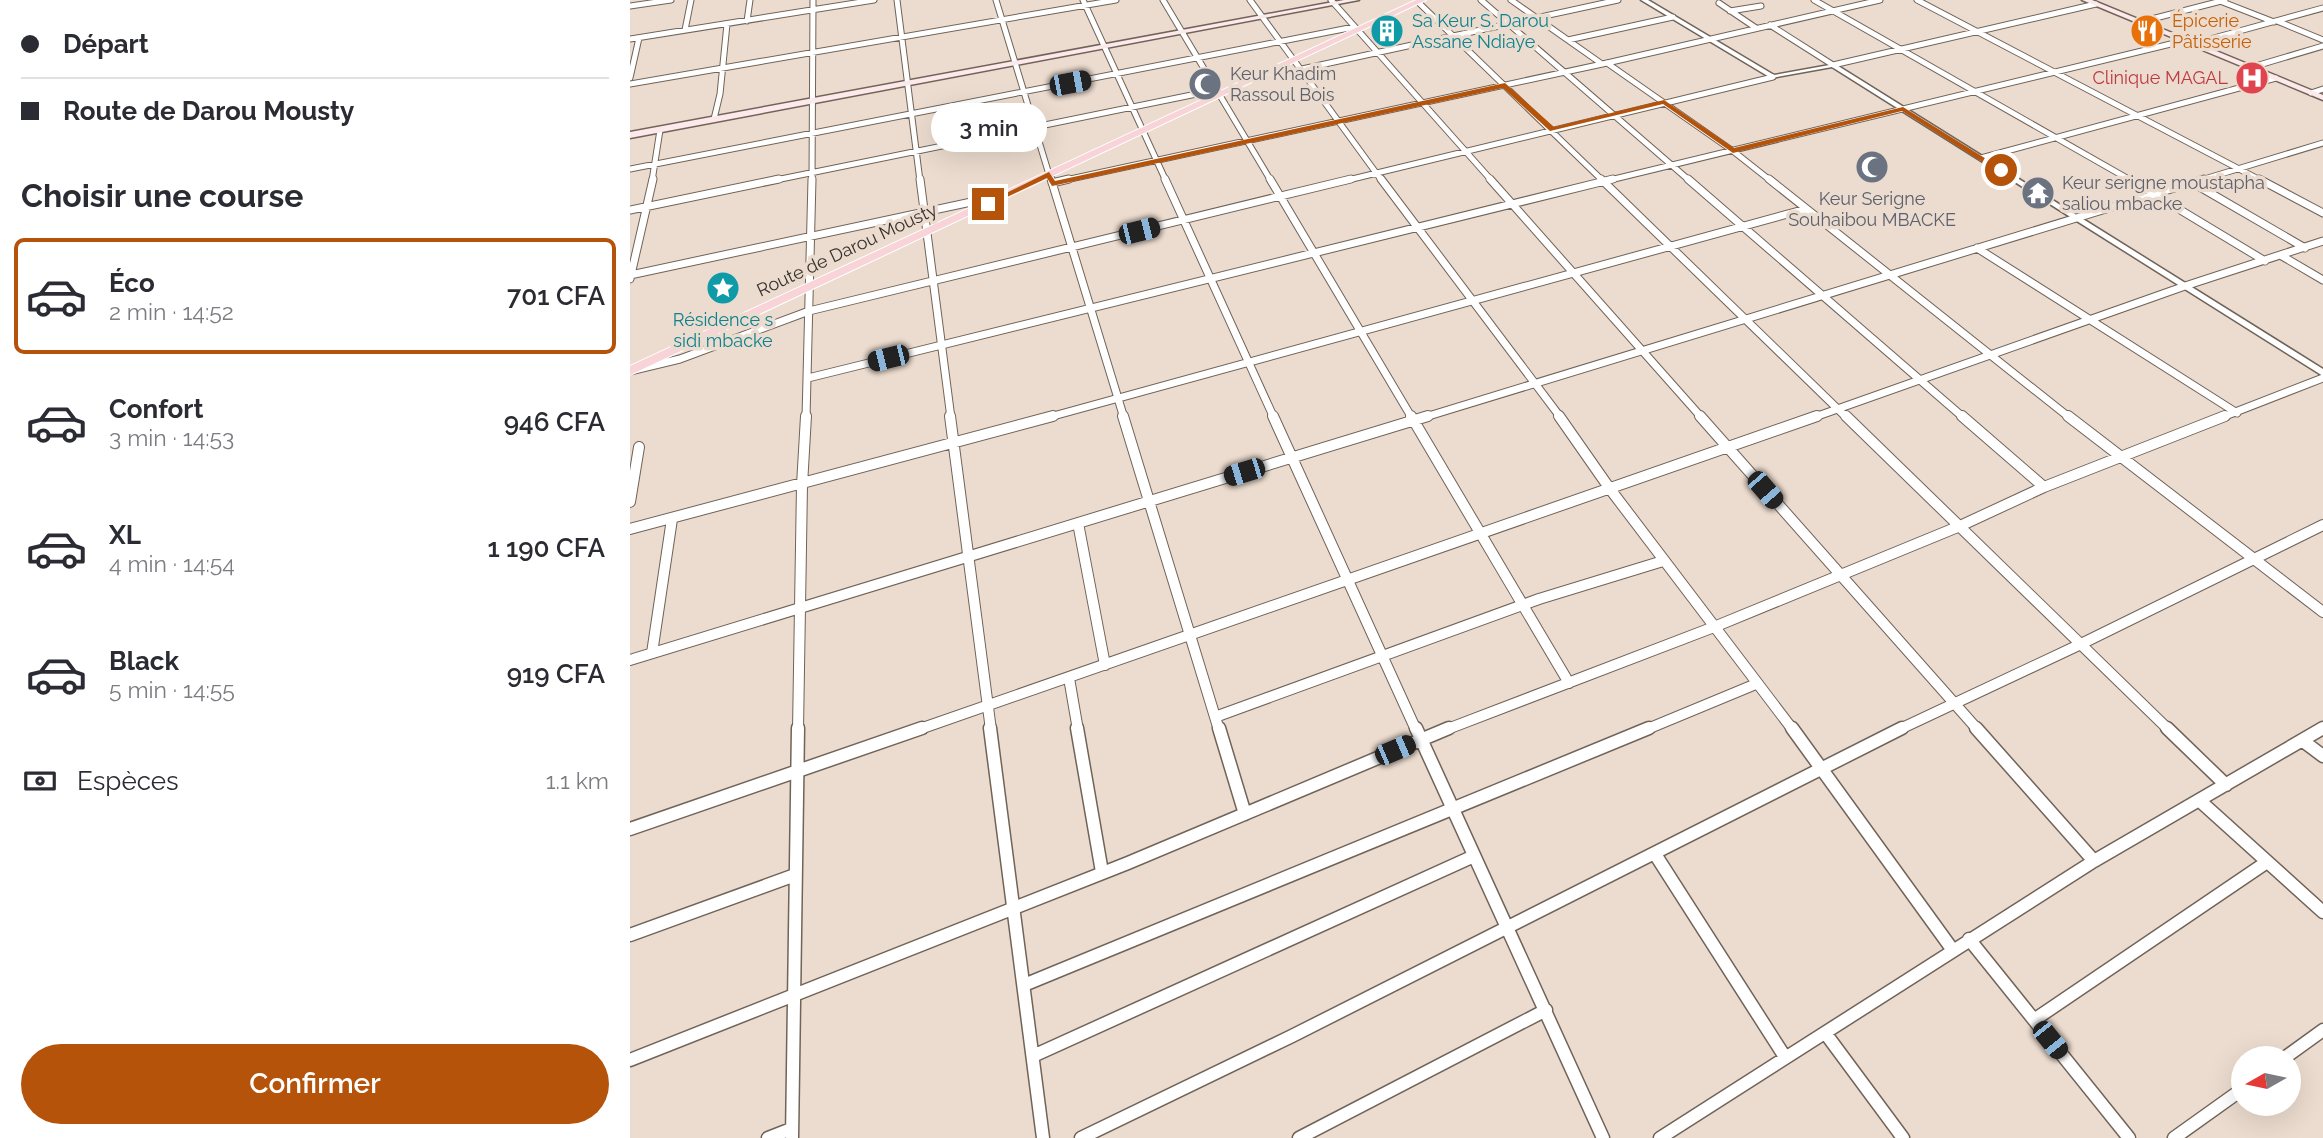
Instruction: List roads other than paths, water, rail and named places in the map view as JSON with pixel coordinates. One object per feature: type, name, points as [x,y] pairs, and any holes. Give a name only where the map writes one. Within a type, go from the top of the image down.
[{"type":"main road","points":[[630,135],[1332,2],[1355,0]]},
{"type":"main road","points":[[2086,0],[2323,98]]},
{"type":"main road","name":"Route de Darou Mousty","points":[[630,371],[1008,194],[1051,179],[1218,92],[1420,1]]},
{"type":"street","points":[[630,6],[671,0]]},
{"type":"street","points":[[685,30],[691,0]]},
{"type":"street","points":[[747,21],[750,0]]},
{"type":"street","points":[[630,39],[747,21],[813,5],[874,0]]},
{"type":"street","points":[[897,0],[1043,1138]]},
{"type":"street","points":[[996,0],[1245,814]]},
{"type":"street","points":[[630,84],[1084,3],[1116,0]]},
{"type":"street","points":[[1163,0],[1569,683]]},
{"type":"street","points":[[1250,0],[1417,229],[1536,383],[1663,561],[1823,769],[1952,949]]},
{"type":"street","points":[[1482,1],[1495,0]]},
{"type":"street","points":[[1511,0],[1733,151],[2120,458],[2323,612]]},
{"type":"street","points":[[1302,69],[1509,26],[1618,0]]},
{"type":"street","points":[[1644,0],[1773,77]]},
{"type":"street","points":[[1814,0],[2155,194],[2265,261]]},
{"type":"street","points":[[1051,179],[1156,161],[1605,64],[1880,0]]},
{"type":"street","points":[[1917,0],[2323,214]]},
{"type":"street","points":[[2140,22],[2221,0],[2323,40]]},
{"type":"street","points":[[1420,1],[1454,38],[1553,129],[1744,320],[1961,526],[2226,785]]},
{"type":"street","points":[[1482,1],[2044,487]]},
{"type":"street","points":[[1332,2],[2094,861]]},
{"type":"street","points":[[1084,3],[1603,1138]]},
{"type":"street","points":[[1719,3],[1756,28]]},
{"type":"street","points":[[630,371],[680,359],[809,311],[1664,102],[2096,4]]},
{"type":"street","points":[[768,1138],[792,1133],[802,485],[808,378],[811,236],[813,5]]},
{"type":"street","points":[[1730,11],[1761,6]]},
{"type":"street","points":[[808,378],[2053,71],[2188,43],[2323,8]]},
{"type":"street","points":[[1568,40],[1673,17]]},
{"type":"street","points":[[714,119],[727,24]]},
{"type":"street","points":[[1770,25],[2323,373]]},
{"type":"street","points":[[630,169],[1356,28]]},
{"type":"street","points":[[630,78],[639,38]]},
{"type":"street","points":[[2249,68],[2323,46]]},
{"type":"street","points":[[1981,158],[2141,117],[2276,78]]},
{"type":"street","points":[[2311,93],[2323,89]]},
{"type":"street","points":[[630,210],[1132,107],[1218,92]]},
{"type":"street","points":[[660,130],[656,164],[630,277],[1008,194]]},
{"type":"street","points":[[630,660],[2323,143]]},
{"type":"street","points":[[2193,183],[2305,248]]},
{"type":"street","points":[[630,529],[1118,400],[1806,209]]},
{"type":"street","points":[[630,240],[639,238]]},
{"type":"street","points":[[630,829],[1348,581],[1479,532],[1728,448],[2185,286],[2323,241]]},
{"type":"street","points":[[1977,248],[2093,319],[2237,413]]},
{"type":"street","points":[[2281,256],[2323,280]]},
{"type":"street","points":[[630,1060],[1245,814],[1420,739],[1714,627],[1961,526],[2044,487],[2323,378]]},
{"type":"street","points":[[630,502],[639,447]]},
{"type":"street","points":[[652,653],[672,519]]},
{"type":"street","points":[[1078,523],[1105,665]]},
{"type":"street","points":[[1081,1138],[1507,928],[1953,702],[2081,644],[2323,525]]},
{"type":"street","points":[[1215,716],[1523,605],[1663,561]]},
{"type":"street","points":[[1069,678],[1102,872]]},
{"type":"street","points":[[1024,985],[1756,684]]},
{"type":"street","points":[[1660,1138],[1785,1057],[1826,1034],[1952,949],[2094,861],[2323,728]]},
{"type":"street","points":[[2303,741],[2323,756]]},
{"type":"street","points":[[2200,801],[2323,912]]},
{"type":"street","points":[[1654,854],[1785,1057]]},
{"type":"street","points":[[1033,1056],[1474,856]]},
{"type":"street","points":[[2034,1020],[2267,862]]},
{"type":"street","points":[[630,935],[795,875]]},
{"type":"street","points":[[1969,939],[2129,1138]]},
{"type":"street","points":[[1299,1138],[1546,1010]]},
{"type":"street","points":[[2301,1046],[2323,1030]]},
{"type":"street","points":[[1826,1034],[1903,1138]]},
{"type":"street","points":[[2174,1138],[2231,1096]]},
{"type":"place","name":"Sa Keur S. Darou Assane Ndiaye","points":[[1387,31]]},
{"type":"place","name":"Épicerie Pâtisserie","points":[[2147,31]]},
{"type":"place","name":"Clinique MAGAL","points":[[2252,78]]},
{"type":"place","name":"Keur Khadim Rassoul Bois","points":[[1205,84]]},
{"type":"place","name":"Keur Serigne Souhaibou MBACKE","points":[[1872,167]]},
{"type":"place","name":"Keur serigne moustapha saliou mbacke","points":[[2038,193]]},
{"type":"place","name":"Résidence s sidi mbacke","points":[[723,288]]}]
